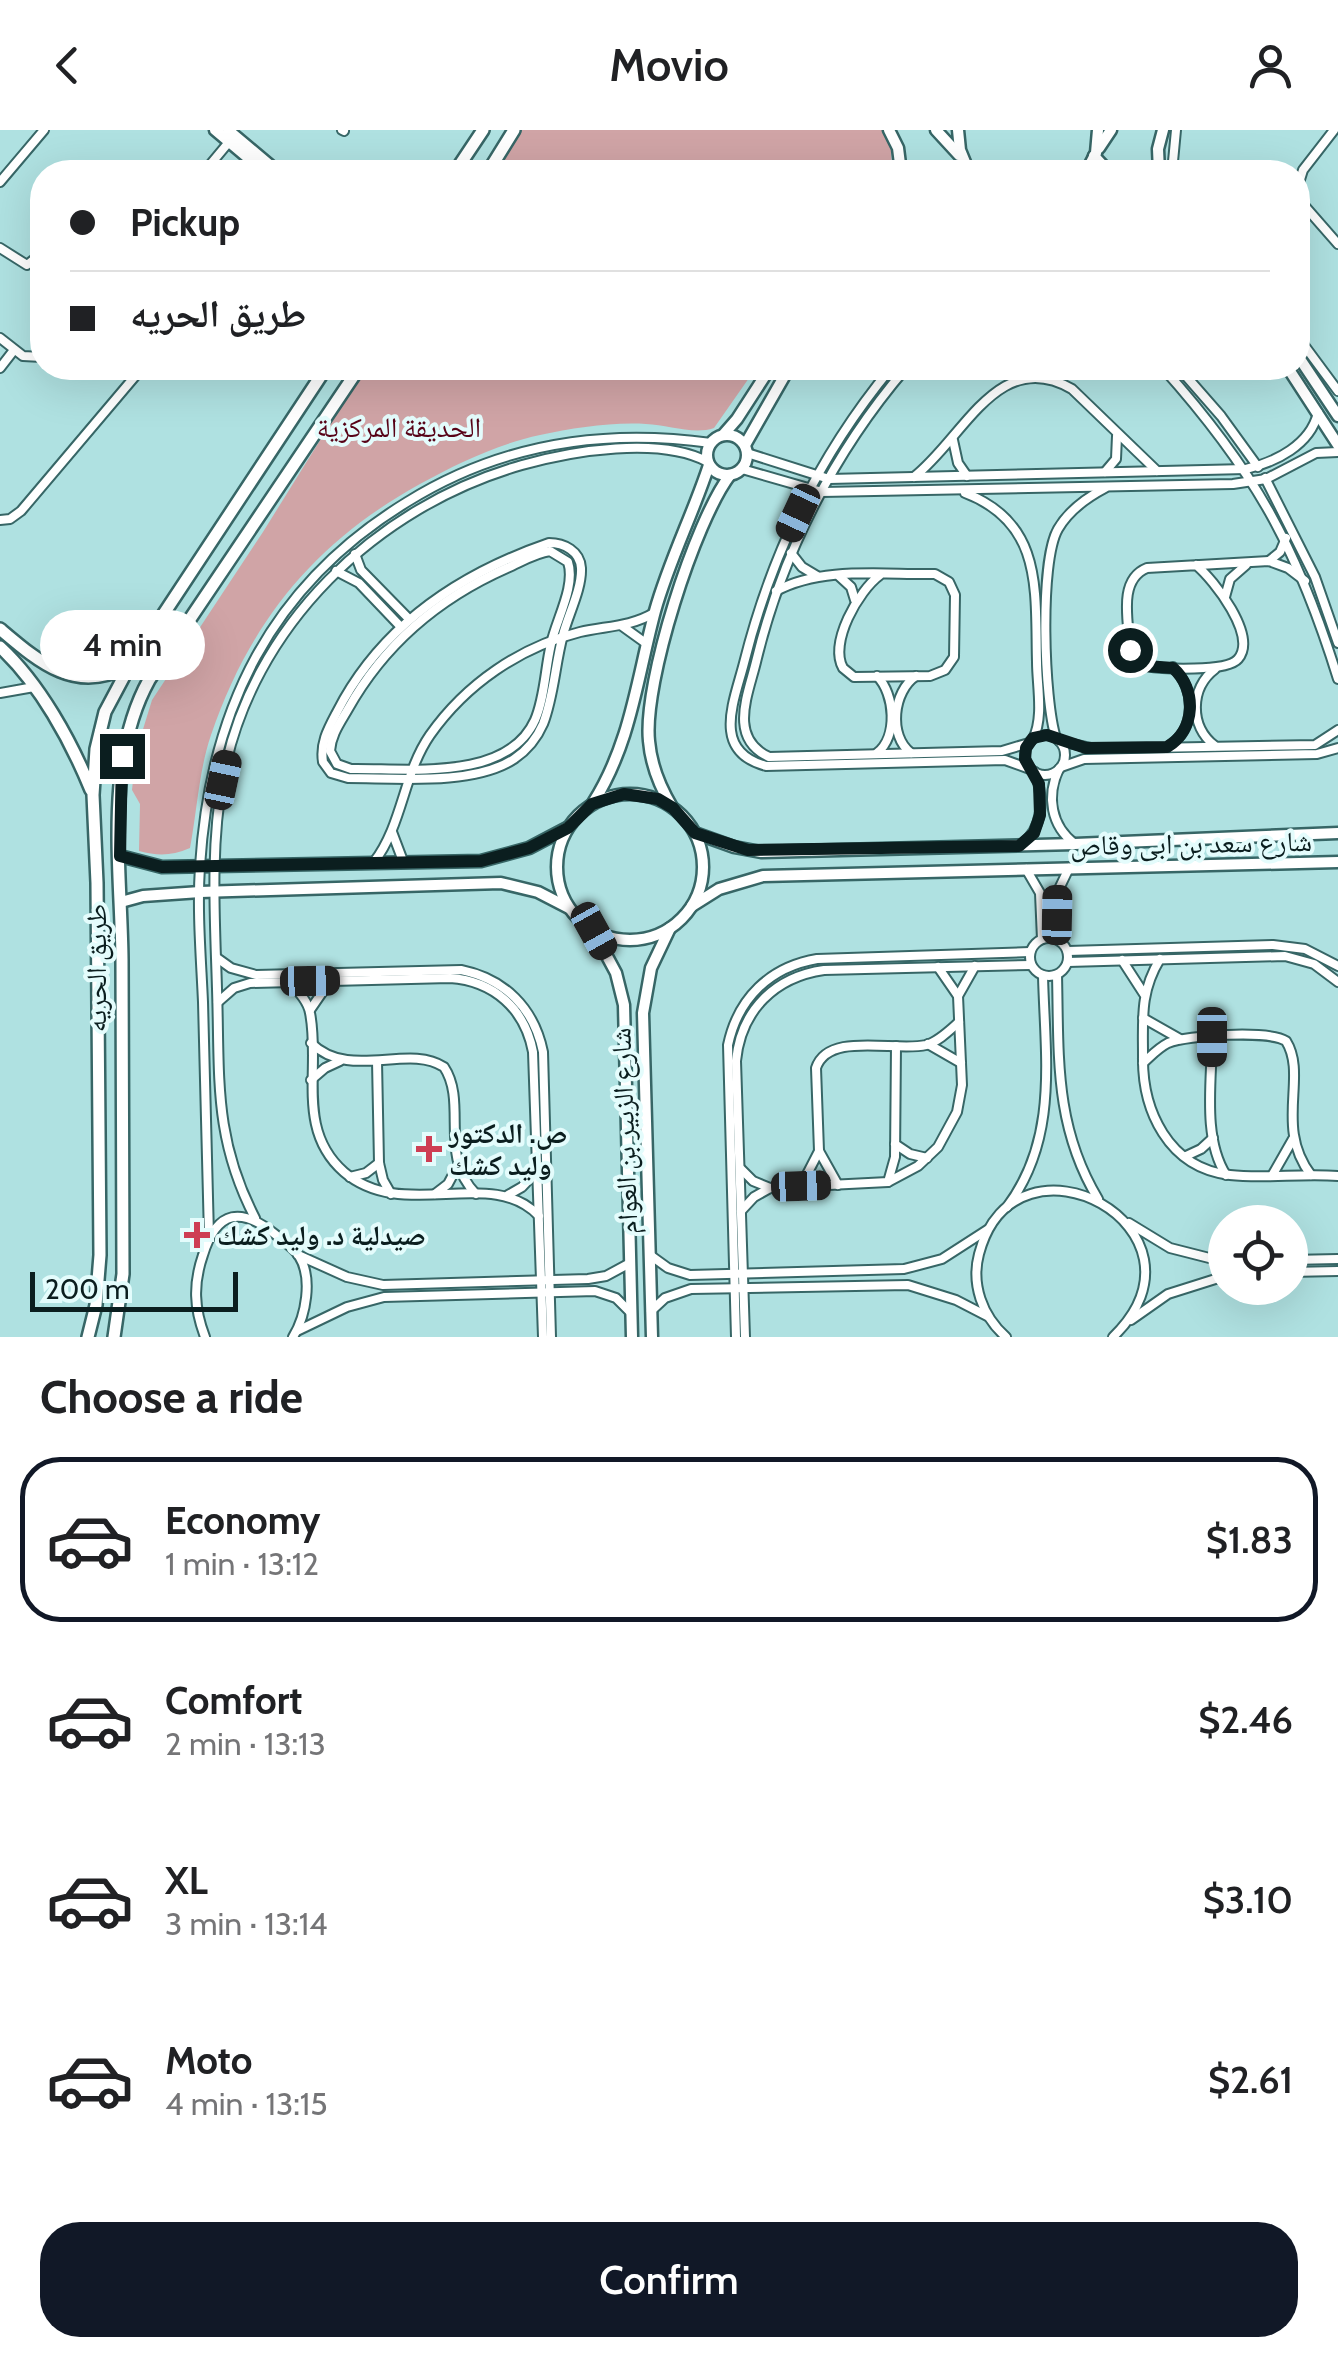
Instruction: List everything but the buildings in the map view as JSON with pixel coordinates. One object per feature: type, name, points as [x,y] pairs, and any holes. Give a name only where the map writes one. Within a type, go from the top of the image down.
[{"type":"main road","points":[[495,160],[514,130]]},
{"type":"main road","points":[[463,160],[482,132],[502,149]]},
{"type":"main road","name":"طريق الحريه","points":[[88,1337],[98,1283],[97,883],[92,795],[102,724],[112,695],[130,665],[318,380]]},
{"type":"main road","name":"طريق الحريه","points":[[114,1337],[123,1274],[121,770],[132,717],[149,680],[350,380]]},
{"type":"main road","points":[[225,523],[245,537]]},
{"type":"main road","points":[[0,630],[44,662],[76,677],[99,678],[130,665]]},
{"type":"main road","points":[[0,647],[34,688],[72,750],[92,795]]},
{"type":"main road","points":[[99,1150],[122,1150]]},
{"type":"street","points":[[0,182],[44,130]]},
{"type":"street","points":[[215,130],[261,160]]},
{"type":"street","points":[[889,130],[900,160]]},
{"type":"street","points":[[936,130],[958,160]]},
{"type":"street","points":[[958,130],[962,160]]},
{"type":"street","points":[[1098,130],[1095,155],[1099,160]]},
{"type":"street","points":[[1092,160],[1111,130]]},
{"type":"street","points":[[1158,160],[1163,130]]},
{"type":"street","points":[[1173,160],[1176,130]]},
{"type":"street","points":[[1310,160],[1330,132]]},
{"type":"street","points":[[212,160],[228,136]]},
{"type":"street","points":[[228,136],[253,160]]},
{"type":"street","points":[[1310,212],[1338,244]]},
{"type":"street","points":[[0,248],[30,264]]},
{"type":"street","points":[[0,338],[30,357]]},
{"type":"street","points":[[0,368],[14,350]]},
{"type":"street","points":[[1310,353],[1338,391]]},
{"type":"street","points":[[1310,374],[1338,416]]},
{"type":"street","points":[[0,520],[22,511],[132,380]]},
{"type":"street","points":[[205,1337],[195,1294],[209,1236],[200,867],[211,774],[237,696],[277,619],[316,571],[340,549],[421,493],[466,470],[545,445],[611,437],[711,442],[737,419],[762,380]]},
{"type":"street","points":[[742,469],[746,449],[783,380]]},
{"type":"street","points":[[883,380],[817,476],[781,548],[758,608],[730,727],[737,749],[755,763],[766,766],[876,754],[1002,751],[1042,735],[1086,748],[1314,744],[1338,730]]},
{"type":"street","points":[[897,380],[866,419],[829,478],[776,591],[743,714],[744,732],[754,748],[769,757],[824,760],[1004,760],[1044,775],[1084,758],[1317,754],[1338,748]]},
{"type":"street","points":[[914,477],[953,440],[994,392],[1015,380]]},
{"type":"street","points":[[1051,380],[1072,388],[1157,471]]},
{"type":"street","points":[[1173,380],[1246,469],[1286,538],[1338,679]]},
{"type":"street","points":[[1190,380],[1266,479],[1315,577],[1338,643],[1328,646]]},
{"type":"street","points":[[122,902],[144,896],[200,892],[500,882],[538,892],[569,908],[594,931],[608,937],[640,939],[670,928],[692,906],[703,870],[695,833],[673,808],[651,755],[650,708],[682,581],[709,508],[730,475],[742,469],[822,492],[1254,482],[1307,456],[1338,448],[1296,380]]},
{"type":"street","points":[[722,436],[735,436],[746,449],[829,478],[1246,469],[1300,444],[1312,430],[1318,413]]},
{"type":"street","points":[[1105,472],[1118,451],[1115,432]]},
{"type":"street","points":[[953,440],[955,456],[967,476]]},
{"type":"street","points":[[569,908],[557,876],[560,843],[568,828],[592,804],[626,737],[654,613],[708,463],[711,442]]},
{"type":"street","points":[[630,1263],[597,1278],[382,1285],[330,1271],[298,1255],[255,1218],[233,1171],[224,1138],[214,892],[223,780],[242,716],[282,636],[336,571],[404,518],[489,475],[542,459],[588,451],[634,449],[690,454],[708,463],[718,474],[730,475]]},
{"type":"street","points":[[1067,473],[1067,488]]},
{"type":"street","points":[[1076,844],[1061,831],[1053,813],[1053,783],[1064,751],[1050,712],[1048,553],[1065,518],[1084,500],[1107,487]]},
{"type":"street","points":[[956,490],[1001,513],[1018,532],[1029,555],[1034,580],[1038,716],[1025,759],[1040,790],[1040,815],[1034,833],[1019,846]]},
{"type":"street","points":[[1268,561],[1280,552],[1286,538]]},
{"type":"street","points":[[549,543],[566,546],[579,559],[581,568],[544,722],[523,752],[491,770],[465,775],[351,769],[337,764],[330,744],[362,670],[408,619],[477,577],[549,543]]},
{"type":"street","points":[[345,705],[394,645],[477,577],[542,552],[564,556],[571,576],[538,709],[529,730],[515,747],[485,762],[410,773]]},
{"type":"street","points":[[355,553],[362,570],[408,619]]},
{"type":"street","points":[[792,553],[802,567],[818,576]]},
{"type":"street","points":[[1196,565],[1225,597],[1244,645],[1242,652],[1232,664],[1218,667],[1146,666],[1130,650],[1128,588],[1134,575],[1148,568],[1196,565],[1268,561],[1288,568],[1304,581]]},
{"type":"street","points":[[1225,597],[1236,572],[1252,562]]},
{"type":"street","points":[[336,571],[359,583],[400,626]]},
{"type":"street","points":[[776,591],[818,576],[935,574],[953,588],[954,657],[945,670],[916,676],[854,676],[839,662],[838,648],[855,605],[869,583],[880,575]]},
{"type":"street","points":[[838,576],[852,587],[855,605]]},
{"type":"street","points":[[374,862],[392,832],[410,773],[429,736],[466,694],[506,663],[552,641],[622,626],[654,613]]},
{"type":"street","points":[[622,626],[648,645]]},
{"type":"street","points":[[1167,747],[1186,728],[1200,685],[1218,667]]},
{"type":"street","points":[[1173,668],[1187,685],[1199,728],[1215,746]]},
{"type":"street","points":[[878,676],[890,695],[899,740],[911,754]]},
{"type":"street","points":[[876,754],[889,740],[901,688],[916,676]]},
{"type":"street","points":[[0,693],[34,688]]},
{"type":"street","points":[[592,804],[608,797],[642,794],[673,808]]},
{"type":"street","points":[[120,856],[148,865],[200,867],[481,861],[529,848],[568,828]]},
{"type":"street","points":[[392,832],[404,861]]},
{"type":"street","name":"شارع سعد بن ابى وقاص","points":[[695,833],[734,848],[761,852],[1338,834]]},
{"type":"street","name":"شارع سعد بن ابى وقاص","points":[[692,906],[718,889],[764,876],[1338,862]]},
{"type":"street","points":[[1068,868],[1058,891],[1056,939],[1068,957]]},
{"type":"street","points":[[745,1337],[738,1274],[728,1044],[740,1010],[754,991],[783,969],[818,958],[1030,952],[1042,939],[1040,892],[1026,869]]},
{"type":"street","name":"شارع الزبير بن العوام","points":[[652,1337],[643,1013],[651,968],[670,928]]},
{"type":"street","name":"شارع الزبير بن العوام","points":[[594,931],[616,974],[624,1005],[632,1337]]},
{"type":"street","points":[[1042,939],[1056,939]]},
{"type":"street","points":[[1068,957],[1273,946],[1305,949],[1338,966]]},
{"type":"street","points":[[1002,1214],[1031,1168],[1046,1116],[1043,976],[1031,964],[1030,952]]},
{"type":"street","points":[[1068,957],[1122,960],[1285,956],[1314,964],[1338,982]]},
{"type":"street","points":[[1068,957],[1057,975],[1063,1113],[1076,1158],[1098,1199],[1124,1220],[1170,1248],[1208,1258]]},
{"type":"street","points":[[216,958],[231,968],[256,974],[461,979],[490,988],[507,1000],[527,1029],[533,1052],[546,1280]]},
{"type":"street","points":[[1160,958],[1144,994],[1143,1063],[1145,1096],[1153,1119],[1168,1140],[1186,1156],[1226,1175],[1337,1175]]},
{"type":"street","points":[[1122,960],[1144,994]]},
{"type":"street","points":[[738,1274],[738,1049],[750,1016],[764,997],[777,986],[808,972],[1031,964]]},
{"type":"street","points":[[958,996],[976,966]]},
{"type":"street","points":[[740,1167],[753,1181],[770,1188],[888,1182],[938,1148],[956,1112],[961,1063],[958,996],[938,967]]},
{"type":"street","points":[[218,1002],[242,984],[330,981],[450,969],[494,980],[512,994],[533,1020],[543,1052],[546,1293],[542,1337]]},
{"type":"street","points":[[1043,976],[1057,975]]},
{"type":"street","points":[[310,1010],[330,981]]},
{"type":"street","points":[[289,982],[310,1010],[312,1113],[319,1138],[350,1177],[391,1194],[508,1195],[538,1170]]},
{"type":"street","points":[[1143,1018],[1180,1040]]},
{"type":"street","points":[[838,1185],[819,1151],[816,1068],[821,1056],[837,1047],[928,1044],[959,1022]]},
{"type":"street","points":[[1143,1063],[1160,1048],[1180,1040],[1270,1034],[1286,1041],[1292,1054],[1292,1139],[1273,1175]]},
{"type":"street","points":[[1212,1037],[1212,1138],[1226,1175]]},
{"type":"street","points":[[311,1043],[341,1060],[428,1061],[444,1067],[450,1081],[457,1167],[476,1194]]},
{"type":"street","points":[[928,1044],[961,1063]]},
{"type":"street","points":[[888,1182],[895,1144],[896,1046]]},
{"type":"street","points":[[311,1080],[341,1060]]},
{"type":"street","points":[[377,1061],[379,1163],[382,1180],[391,1194]]},
{"type":"street","points":[[1186,1156],[1212,1138]]},
{"type":"street","points":[[1292,1139],[1312,1175]]},
{"type":"street","points":[[895,1144],[910,1154],[927,1158]]},
{"type":"street","points":[[801,1186],[819,1151]]},
{"type":"street","points":[[350,1177],[366,1173],[379,1163]]},
{"type":"street","points":[[433,1196],[448,1184],[457,1167]]},
{"type":"street","points":[[629,1180],[647,1180]]},
{"type":"street","points":[[741,1212],[770,1188]]},
{"type":"street","points":[[650,1255],[679,1272],[738,1274],[924,1266],[959,1250],[1018,1201],[1058,1190],[1098,1199]]},
{"type":"street","points":[[508,1195],[540,1217]]},
{"type":"street","points":[[209,1236],[228,1219],[255,1218]]},
{"type":"street","points":[[1124,1220],[1136,1238],[1143,1282],[1127,1323]]},
{"type":"street","points":[[990,1227],[976,1262],[980,1299],[1006,1337]]},
{"type":"street","points":[[295,1334],[306,1295],[298,1255]]},
{"type":"street","points":[[1308,1259],[1338,1258]]},
{"type":"street","points":[[1308,1272],[1338,1271]]},
{"type":"street","points":[[1112,1337],[1168,1294],[1208,1281]]},
{"type":"street","points":[[651,1311],[682,1290],[908,1285],[946,1296],[988,1316]]},
{"type":"street","points":[[736,1337],[739,1288]]},
{"type":"street","points":[[546,1293],[552,1337]]},
{"type":"street","points":[[295,1334],[330,1314],[384,1297],[606,1293],[632,1314]]},
{"type":"green space","points":[[519,130],[883,130],[891,160],[499,160]]},
{"type":"green space","name":"الحديقة المركزية","points":[[358,380],[748,380],[714,428],[619,424],[524,439],[434,476],[349,532],[291,588],[245,656],[207,748],[190,848],[165,854],[139,851],[140,804],[132,790],[136,752],[152,700]]},
{"type":"place","name":"ص. الدكتور وليد كشك","points":[[429,1149]]},
{"type":"place","name":"صيدلية د. وليد كشك","points":[[197,1235]]},
{"type":"route","points":[[122,756],[120,856],[162,867],[501,858],[568,828],[592,804],[624,794],[658,799],[686,819],[695,833],[721,844],[761,852],[1019,846],[1034,833],[1040,815],[1039,784],[1024,753],[1033,738],[1047,735],[1086,748],[1167,747],[1186,728],[1190,693],[1183,678],[1173,668],[1146,666],[1130,650]]}]
